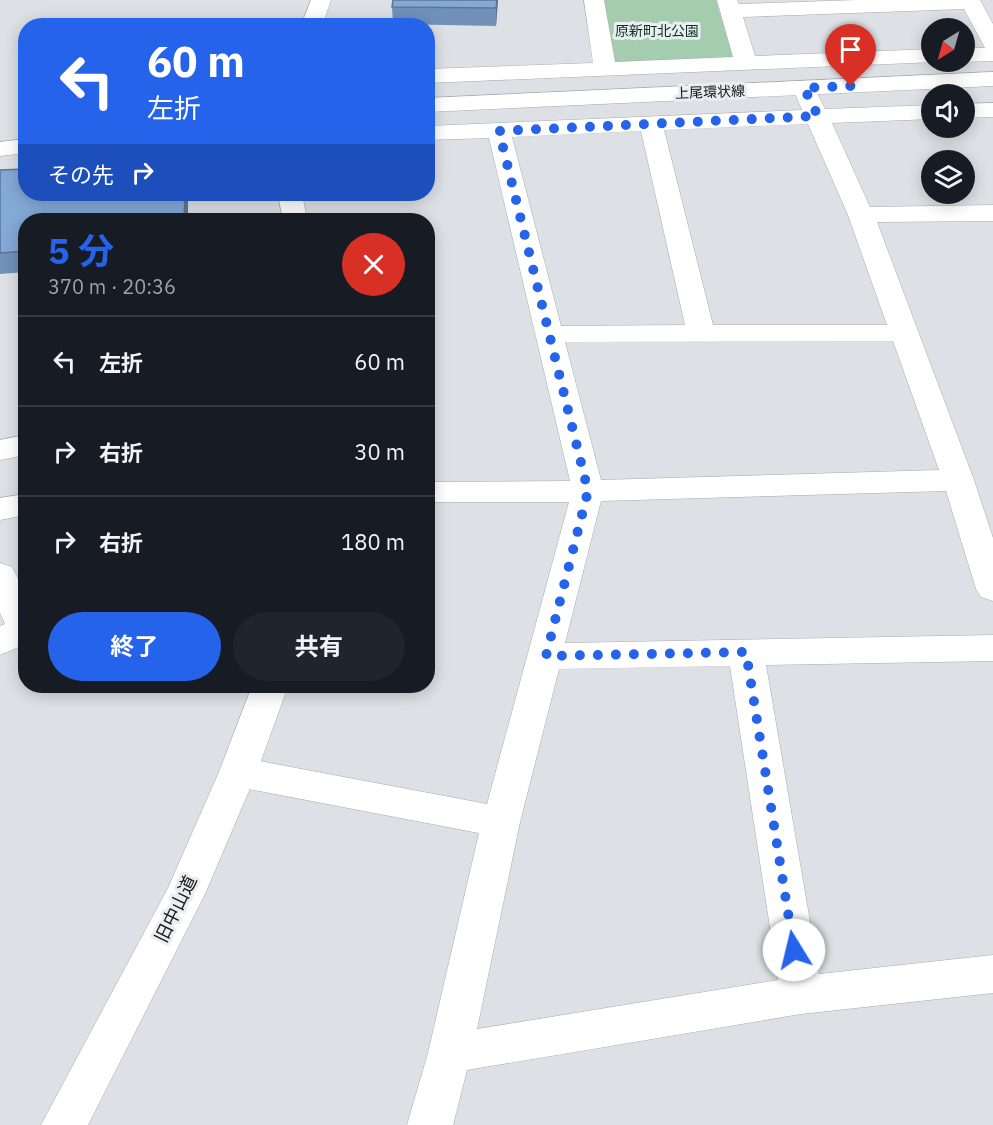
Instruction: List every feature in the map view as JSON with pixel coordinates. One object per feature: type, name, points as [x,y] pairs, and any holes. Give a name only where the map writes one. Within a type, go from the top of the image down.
[{"type":"street","points":[[314,18],[321,0]]},
{"type":"street","points":[[594,0],[605,70]]},
{"type":"street","points":[[746,63],[729,6],[970,1],[993,44]]},
{"type":"street","points":[[975,55],[993,54]]},
{"type":"street","points":[[435,76],[921,56]]},
{"type":"street","name":"上尾環状線","points":[[435,105],[993,79]]},
{"type":"street","points":[[804,88],[861,215],[958,480],[993,589]]},
{"type":"street","points":[[975,111],[993,110]]},
{"type":"street","points":[[435,133],[921,112]]},
{"type":"street","points":[[651,124],[701,333]]},
{"type":"street","points":[[430,1125],[450,1053],[501,822],[588,491],[499,131]]},
{"type":"street","points":[[0,149],[18,147]]},
{"type":"street","points":[[861,215],[993,213]]},
{"type":"street","points":[[549,334],[905,333]]},
{"type":"street","points":[[0,450],[18,447]]},
{"type":"street","points":[[435,492],[588,491],[958,480]]},
{"type":"street","points":[[0,509],[18,506]]},
{"type":"street","points":[[0,575],[18,616]]},
{"type":"street","points":[[0,642],[18,632]]},
{"type":"street","points":[[546,656],[993,648]]},
{"type":"street","points":[[746,652],[801,995]]},
{"type":"street","name":"旧中山道","points":[[64,1125],[185,894],[238,772],[267,693]]},
{"type":"street","points":[[238,772],[501,822]]},
{"type":"street","points":[[450,1053],[801,995],[993,974]]},
{"type":"green space","name":"原新町北公園","points":[[603,0],[716,0],[733,57],[726,60],[623,65],[614,61]]},
{"type":"building","points":[[393,0],[497,0],[496,8],[392,7]]},
{"type":"building","points":[[18,169],[18,201],[185,201],[184,213],[18,213],[18,252],[0,253],[0,170]]},
{"type":"route","points":[[794,950],[746,652],[546,656],[588,491],[499,131],[818,116],[804,88],[851,86]]}]
